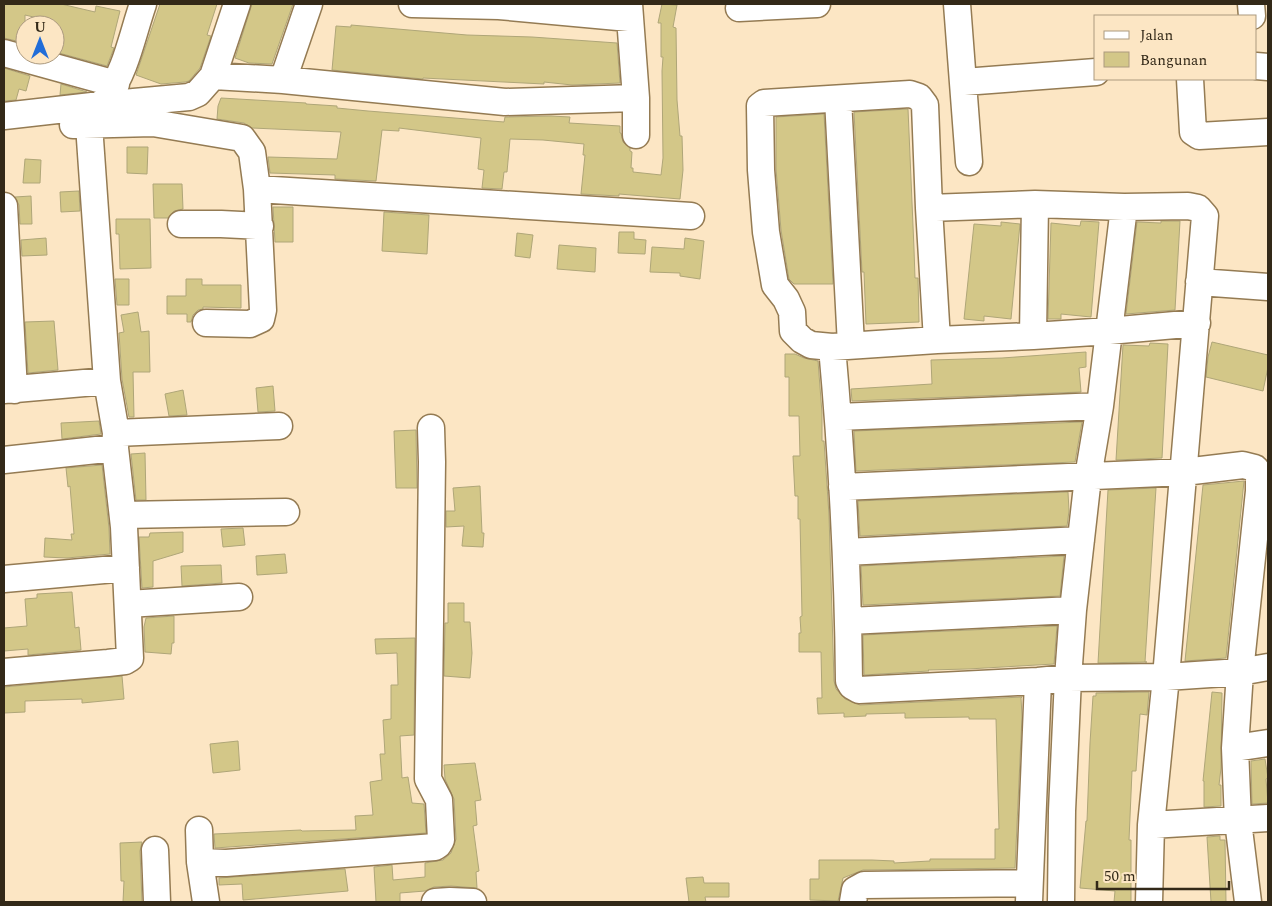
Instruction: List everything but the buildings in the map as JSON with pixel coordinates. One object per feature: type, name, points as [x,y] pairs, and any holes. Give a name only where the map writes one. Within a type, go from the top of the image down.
[{"type":"street","points":[[4,129],[95,115],[198,94],[213,76],[237,4]]},
{"type":"street","points":[[282,80],[309,4]]},
{"type":"street","points":[[418,4],[500,5],[629,11],[636,98],[636,136]]},
{"type":"street","points":[[739,8],[817,4]]},
{"type":"street","points":[[958,4],[969,162]]},
{"type":"street","points":[[4,672],[125,661],[130,658],[123,516],[116,440],[107,382],[95,115],[116,84],[127,55],[137,5]]},
{"type":"street","points":[[4,53],[116,84]]},
{"type":"street","points":[[964,82],[1094,72]]},
{"type":"street","points":[[213,76],[282,80],[505,102],[636,98]]},
{"type":"street","points":[[1190,80],[1193,132],[1199,136],[1268,132]]},
{"type":"street","points":[[937,340],[925,105],[918,97],[910,94],[764,104],[760,106],[761,170],[766,232],[775,285],[786,299],[792,312],[793,331],[802,340],[811,345],[842,346],[1109,332],[1197,323]]},
{"type":"street","points":[[838,99],[842,346],[838,417],[846,552],[849,681],[852,686],[859,690],[1038,682],[1068,678],[1166,677],[1240,672],[1268,667]]},
{"type":"street","points":[[4,116],[95,115],[242,138],[252,152],[257,189],[263,310],[261,319],[250,324],[206,323]]},
{"type":"street","points":[[257,189],[691,216]]},
{"type":"street","points":[[929,208],[1035,204],[1124,207],[1188,206],[1198,208],[1205,216],[1166,677],[1150,825],[1149,902]]},
{"type":"street","points":[[1034,336],[1035,204]]},
{"type":"street","points":[[4,206],[9,390],[107,382]]},
{"type":"street","points":[[1061,902],[1062,811],[1068,678],[1080,540],[1100,406],[1124,207]]},
{"type":"street","points":[[181,224],[260,226]]},
{"type":"street","points":[[1199,282],[1268,287]]},
{"type":"street","points":[[838,417],[1100,406]]},
{"type":"street","points":[[4,460],[116,440],[279,426]]},
{"type":"street","points":[[200,862],[226,862],[434,847],[441,840],[439,800],[428,779],[431,428]]},
{"type":"street","points":[[842,487],[1184,472],[1243,465],[1256,468],[1264,490],[1259,579],[1240,672],[1235,748],[1238,821],[1248,902]]},
{"type":"street","points":[[123,516],[286,512]]},
{"type":"street","points":[[846,552],[1080,540]]},
{"type":"street","points":[[4,579],[126,568]]},
{"type":"street","points":[[128,604],[239,598]]},
{"type":"street","points":[[848,621],[1074,610]]},
{"type":"street","points":[[853,902],[855,890],[864,885],[1029,892],[1038,682]]},
{"type":"street","points":[[1235,748],[1268,742]]},
{"type":"street","points":[[1150,825],[1268,818]]},
{"type":"street","points":[[199,830],[200,862],[206,902]]},
{"type":"street","points":[[155,850],[157,902]]},
{"type":"street","points":[[436,902],[473,902]]}]
